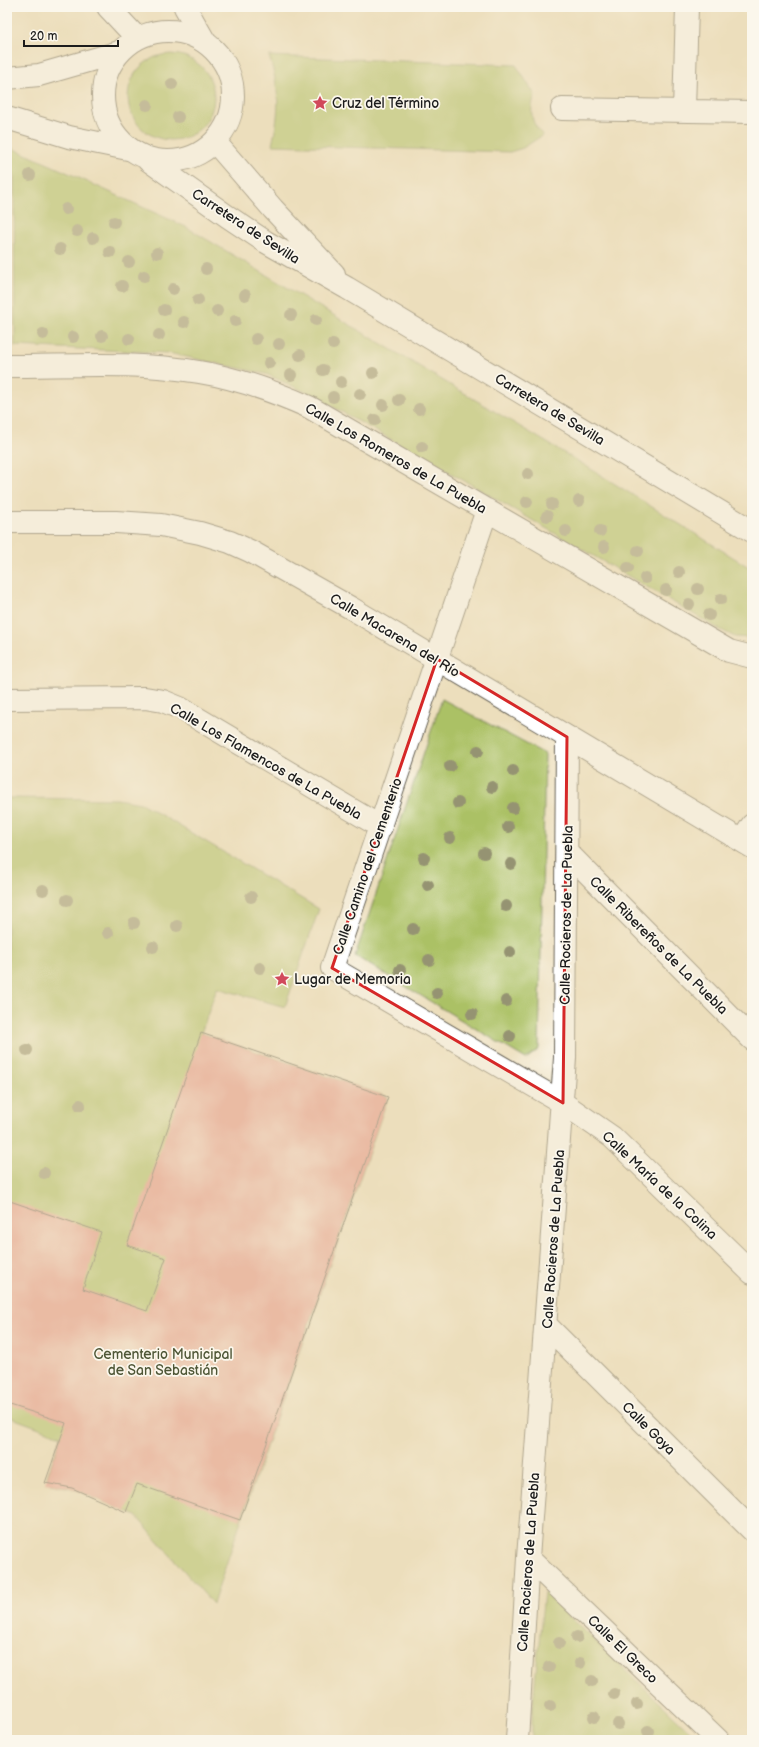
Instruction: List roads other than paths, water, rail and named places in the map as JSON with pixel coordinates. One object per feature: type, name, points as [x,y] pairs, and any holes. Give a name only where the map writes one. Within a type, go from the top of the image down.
[{"type":"street","points":[[108,7],[137,38]]},
{"type":"street","points":[[185,7],[205,42]]},
{"type":"street","points":[[684,110],[687,7]]},
{"type":"street","points":[[7,78],[40,75],[119,52],[137,38],[154,32],[171,30],[189,34],[205,42],[221,57],[231,78],[233,101],[228,123],[215,142],[201,153],[184,160],[167,162],[148,160],[128,149],[113,133],[105,113],[102,92],[108,71],[119,52]]},
{"type":"street","points":[[562,108],[752,112]]},
{"type":"street","points":[[7,118],[69,138],[128,149]]},
{"type":"street","name":"Carretera de Sevilla","points":[[215,142],[273,209],[348,288]]},
{"type":"street","name":"Carretera de Sevilla","points":[[148,160],[266,242],[348,288],[752,531]]},
{"type":"street","name":"Calle Los Romeros de La Puebla","points":[[7,366],[138,365],[169,368],[232,379],[268,389],[309,407],[729,651],[752,656]]},
{"type":"street","name":"Calle Camino del Cementerio","points":[[487,510],[332,968],[563,1103]]},
{"type":"street","points":[[726,516],[752,523]]},
{"type":"street","name":"Calle Macarena del Río","points":[[7,522],[116,522],[161,526],[200,533],[230,542],[271,562],[567,737],[749,837]]},
{"type":"street","name":"Calle Los Flamencos de La Puebla","points":[[7,699],[131,697],[163,702],[180,708],[380,827]]},
{"type":"street","name":"Calle Rocieros de La Puebla","points":[[516,1740],[528,1558],[563,1103],[565,1058],[567,737]]},
{"type":"street","name":"Calle Ribereños de La Puebla","points":[[567,852],[752,1039]]},
{"type":"street","name":"Calle María de la Colina","points":[[563,1103],[612,1137],[752,1273]]},
{"type":"street","name":"Calle Goya","points":[[546,1325],[752,1530]]},
{"type":"street","name":"Calle El Greco","points":[[528,1558],[718,1740]]},
{"type":"place","name":"Cruz del Término","points":[[320,103]]},
{"type":"place","name":"Lugar de Memoria","points":[[282,979]]},
{"type":"park label","name":"Cementerio Municipal de San Sebastián","points":[[163,1362]]}]
